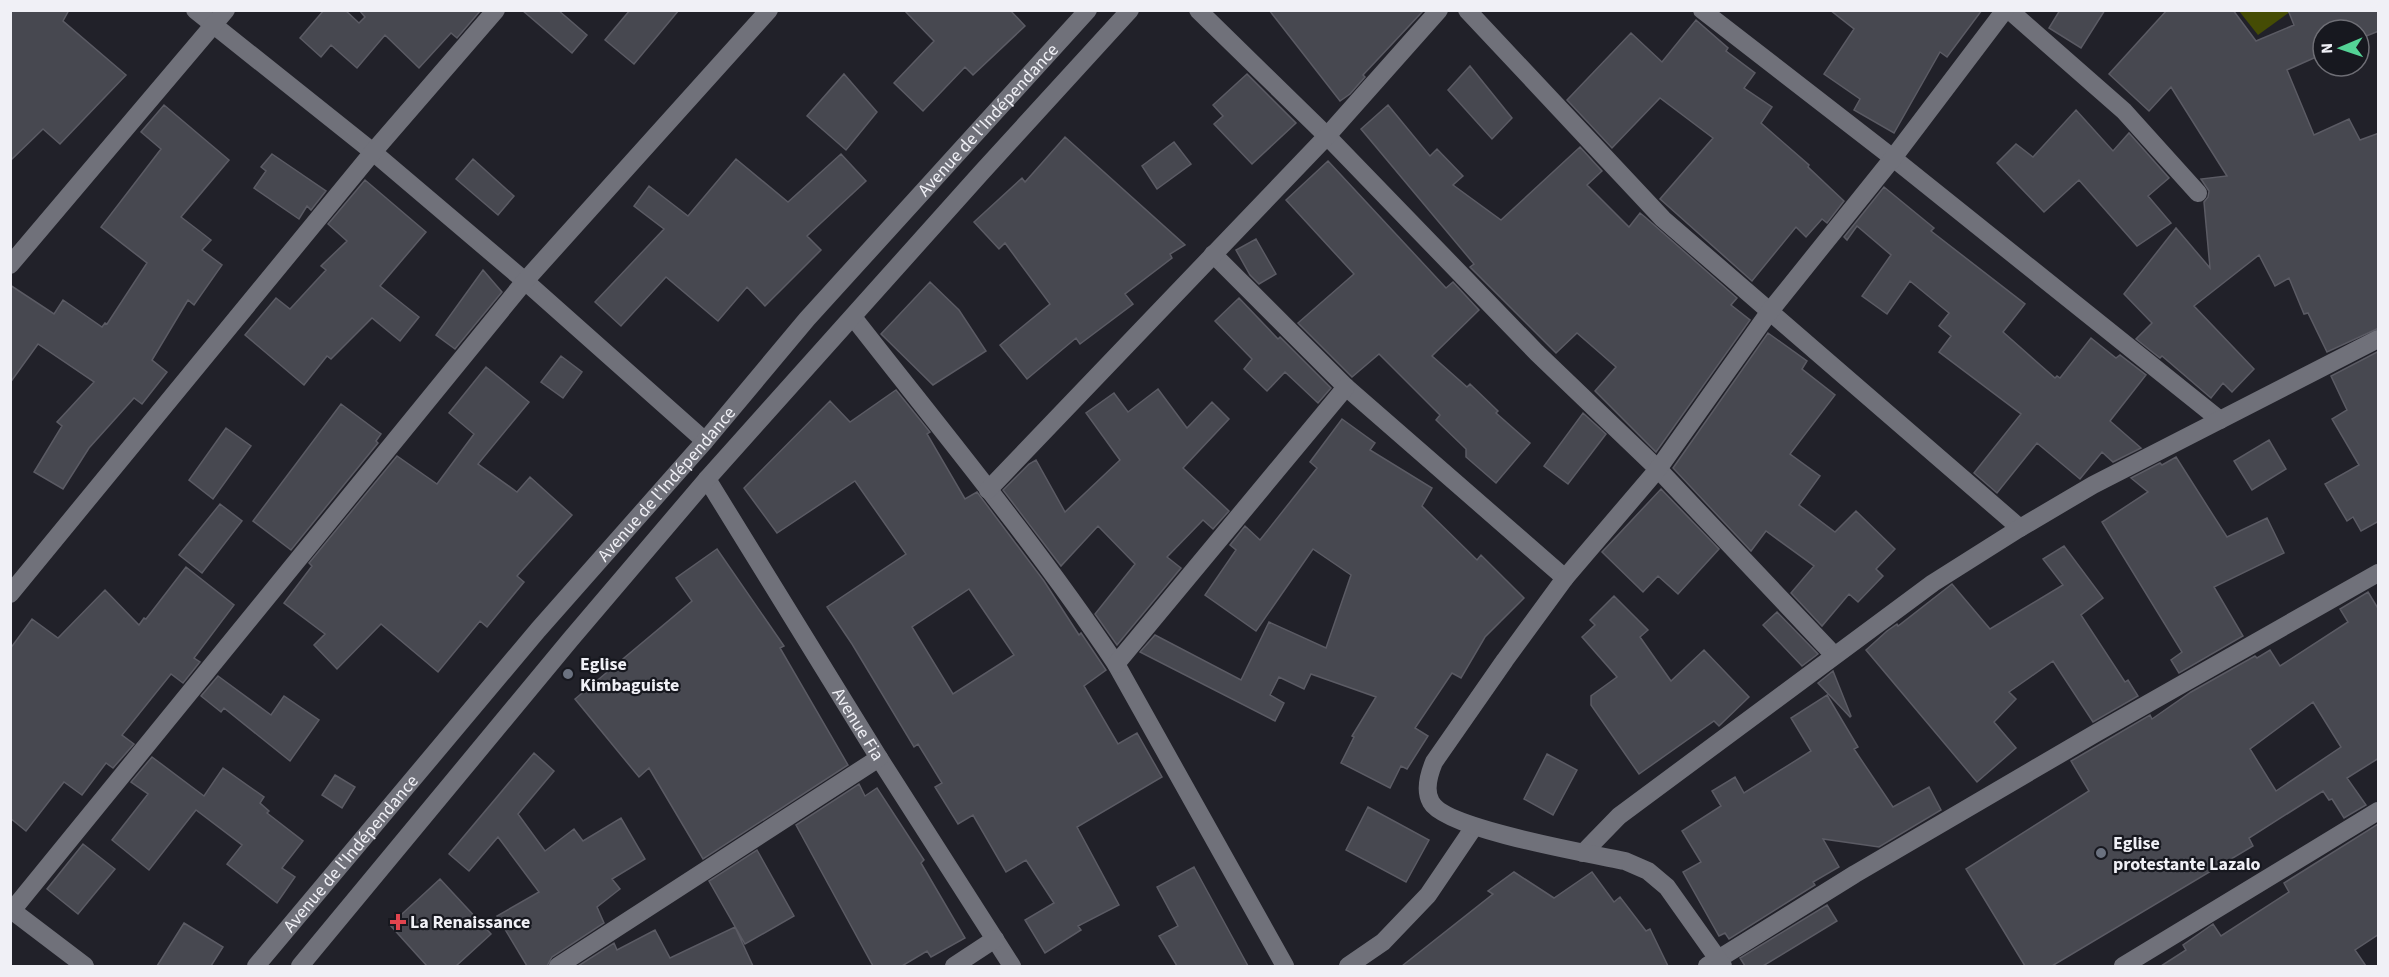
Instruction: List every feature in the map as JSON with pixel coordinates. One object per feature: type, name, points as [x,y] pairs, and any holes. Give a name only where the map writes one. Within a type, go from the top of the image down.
[{"type":"street","points":[[195,10],[373,152],[525,281],[705,441]]},
{"type":"street","points":[[10,265],[214,27],[226,10]]},
{"type":"street","points":[[10,594],[373,152],[496,10]]},
{"type":"street","points":[[85,966],[11,911],[525,281],[769,10]]},
{"type":"street","name":"Avenue de l'Indépendance","points":[[256,966],[538,630],[705,441],[807,319],[1088,10]]},
{"type":"street","name":"Avenue de l'Indépendance","points":[[300,966],[570,640],[707,479],[1130,10]]},
{"type":"street","points":[[1198,10],[1327,136],[1537,353],[1658,469],[1834,655]]},
{"type":"street","points":[[988,490],[1327,136],[1439,10]]},
{"type":"street","points":[[1467,10],[1663,219],[2020,528]]},
{"type":"street","points":[[1702,10],[1893,158],[2220,420]]},
{"type":"street","points":[[2199,193],[2124,111],[2007,10],[1893,158],[1770,311],[1658,469],[1565,578],[1434,762],[1427,788],[1431,803],[1439,810],[1474,827],[1625,861],[1648,871],[1667,887],[1716,964],[1855,874],[2096,733],[2379,573]]},
{"type":"street","points":[[1213,254],[1346,387],[1565,578]]},
{"type":"street","points":[[853,317],[988,490],[1089,624],[1116,664],[1285,966]]},
{"type":"street","points":[[1583,853],[1619,816],[1934,583],[2093,485],[2379,339]]},
{"type":"street","points":[[1116,664],[1346,387]]},
{"type":"street","name":"Avenue Fia","points":[[707,479],[879,758],[1012,966]]},
{"type":"street","points":[[558,966],[879,758]]},
{"type":"street","points":[[2123,966],[2379,811]]},
{"type":"street","points":[[1348,966],[1383,942],[1428,895],[1474,827]]},
{"type":"street","points":[[954,966],[995,939]]},
{"type":"green space","points":[[2239,11],[2291,11],[2258,35]]},
{"type":"building","points":[[10,10],[69,10],[63,21],[126,75],[60,144],[43,129],[10,161]]},
{"type":"building","points":[[324,10],[345,10],[359,23],[365,17],[359,10],[481,10],[457,38],[451,33],[419,68],[385,35],[357,68],[331,45],[321,57],[300,38]]},
{"type":"building","points":[[522,10],[558,10],[587,35],[572,53]]},
{"type":"building","points":[[630,10],[679,10],[634,64],[605,40]]},
{"type":"building","points":[[904,10],[1010,10],[1025,26],[973,75],[965,67],[923,111],[894,83],[934,41]]},
{"type":"building","points":[[1269,10],[1424,10],[1363,75],[1365,77],[1350,94],[1340,101]]},
{"type":"building","points":[[1830,10],[1982,10],[1947,57],[1940,52],[1894,133],[1854,110],[1860,99],[1824,74],[1854,29]]},
{"type":"building","points":[[2060,10],[2105,10],[2081,48],[2049,28]]},
{"type":"building","points":[[2167,10],[2233,10],[2256,41],[2294,25],[2288,10],[2379,10],[2379,31],[2371,34],[2371,18],[2311,18],[2311,59],[2287,70],[2314,135],[2349,119],[2360,140],[2379,133],[2379,328],[2327,352],[2308,313],[2304,314],[2289,278],[2275,286],[2259,255],[2194,306],[2254,369],[2232,392],[2223,383],[2211,398],[2162,356],[2160,358],[2136,339],[2152,323],[2124,294],[2176,228],[2210,268],[2204,202],[2209,191],[2201,179],[2227,176],[2171,87],[2149,111],[2109,74]]},
{"type":"building","points":[[1696,20],[1728,48],[1726,51],[1755,73],[1744,88],[1772,107],[1761,123],[1809,165],[1808,167],[1844,201],[1827,223],[1822,219],[1806,237],[1796,227],[1752,281],[1660,199],[1713,138],[1660,98],[1612,148],[1567,100],[1631,33],[1662,62]]},
{"type":"building","points":[[1470,66],[1512,118],[1492,139],[1448,90]]},
{"type":"building","points":[[844,74],[877,112],[846,150],[807,116]]},
{"type":"building","points":[[1247,74],[1296,123],[1252,164],[1214,124],[1223,116],[1213,105]]},
{"type":"building","points":[[164,105],[229,160],[181,217],[211,240],[202,250],[222,265],[194,305],[188,300],[152,360],[167,372],[142,404],[134,398],[89,448],[63,489],[34,472],[62,426],[57,422],[94,382],[38,344],[10,383],[10,285],[54,314],[63,300],[102,327],[105,323],[107,324],[147,263],[101,227],[161,149],[141,132]]},
{"type":"building","points":[[1388,105],[1430,156],[1437,149],[1463,176],[1453,185],[1501,220],[1580,147],[1602,171],[1587,185],[1629,227],[1640,213],[1737,298],[1731,305],[1750,320],[1656,452],[1595,391],[1616,367],[1577,333],[1556,353],[1470,267],[1474,264],[1361,129]]},
{"type":"building","points":[[2076,110],[2113,151],[2129,133],[2169,178],[2148,196],[2171,223],[2137,246],[2079,180],[2044,212],[1997,163],[2016,144],[2033,157]]},
{"type":"building","points":[[1065,137],[1185,245],[1170,254],[1172,258],[1125,294],[1133,304],[1080,344],[1076,338],[1027,379],[1000,345],[1050,304],[1005,243],[999,249],[974,222],[1022,178],[1025,182]]},
{"type":"building","points":[[1174,142],[1191,164],[1157,189],[1142,166]]},
{"type":"building","points":[[272,154],[326,191],[311,210],[307,206],[299,219],[254,188],[266,171],[261,167]]},
{"type":"building","points":[[841,154],[866,181],[807,236],[821,250],[765,306],[747,287],[718,321],[666,277],[621,326],[595,302],[664,229],[634,206],[649,186],[688,216],[736,159],[788,202]]},
{"type":"building","points":[[473,159],[514,196],[498,215],[456,179]]},
{"type":"building","points":[[1328,161],[1446,288],[1453,282],[1479,310],[1432,356],[1467,387],[1470,384],[1498,411],[1496,413],[1530,443],[1496,483],[1466,457],[1466,449],[1436,420],[1440,415],[1379,354],[1352,377],[1298,323],[1354,274],[1286,200]]},
{"type":"building","points":[[365,180],[426,232],[380,286],[419,317],[400,341],[372,318],[331,359],[327,356],[304,385],[245,335],[276,298],[290,309],[326,270],[321,266],[347,241],[328,224]]},
{"type":"building","points":[[1884,187],[1934,228],[1931,231],[2025,304],[2003,332],[2055,378],[2057,376],[2060,378],[2091,338],[2116,358],[2120,355],[2146,375],[2110,421],[2141,448],[2113,462],[2102,452],[2080,479],[2037,443],[1997,493],[1974,473],[2021,414],[1939,352],[1951,336],[1939,326],[1949,313],[1910,281],[1887,314],[1862,296],[1891,255],[1857,226],[1847,240],[1844,237]]},
{"type":"building","points":[[1256,239],[1276,274],[1259,284],[1250,275],[1236,250]]},
{"type":"building","points":[[483,270],[502,292],[455,349],[436,335]]},
{"type":"building","points":[[930,282],[959,310],[986,351],[933,385],[881,334]]},
{"type":"building","points":[[1239,298],[1278,339],[1280,337],[1331,388],[1318,403],[1285,372],[1267,391],[1244,369],[1252,359],[1215,321]]},
{"type":"building","points":[[1768,333],[1807,361],[1802,369],[1835,395],[1790,454],[1820,476],[1799,505],[1835,532],[1856,511],[1895,549],[1876,569],[1883,576],[1858,602],[1849,594],[1822,626],[1791,593],[1814,566],[1766,531],[1751,551],[1673,468]]},
{"type":"building","points":[[2379,351],[2379,521],[2361,531],[2353,517],[2347,521],[2325,484],[2359,465],[2332,419],[2347,410],[2331,376]]},
{"type":"building","points":[[561,356],[582,372],[563,398],[541,382]]},
{"type":"building","points":[[486,367],[529,402],[478,464],[517,492],[530,477],[572,515],[517,576],[524,582],[487,627],[480,621],[438,672],[381,624],[337,669],[314,645],[325,634],[284,603],[312,566],[309,563],[397,456],[437,484],[474,434],[449,413]]},
{"type":"building","points":[[1158,389],[1187,428],[1212,402],[1229,419],[1183,468],[1229,511],[1213,529],[1203,520],[1167,557],[1181,568],[1117,645],[1095,614],[1135,564],[1098,526],[1061,566],[1003,490],[1036,460],[1065,512],[1120,460],[1086,413],[1114,393],[1128,412]]},
{"type":"building","points":[[896,390],[930,432],[927,434],[965,499],[977,492],[1044,581],[1079,635],[1081,633],[1106,670],[1084,686],[1118,744],[1137,733],[1162,777],[1077,827],[1119,905],[1078,926],[1081,930],[1045,953],[1025,920],[1054,903],[1026,860],[1006,872],[973,815],[958,824],[935,787],[942,783],[918,744],[914,747],[827,607],[906,554],[855,481],[777,533],[744,488],[830,401],[850,422]],"holes":[[[969,589],[1014,655],[953,694],[912,627]]]},
{"type":"building","points":[[341,404],[381,434],[376,441],[378,443],[291,550],[253,521]]},
{"type":"building","points":[[1583,413],[1606,434],[1568,484],[1544,466]]},
{"type":"building","points":[[1342,419],[1375,443],[1370,450],[1432,488],[1422,506],[1477,560],[1481,555],[1524,598],[1485,637],[1461,678],[1452,673],[1415,728],[1428,736],[1407,769],[1401,766],[1390,788],[1341,763],[1354,737],[1352,736],[1376,697],[1311,674],[1304,689],[1279,677],[1270,695],[1284,703],[1275,721],[1140,652],[1155,635],[1241,680],[1269,622],[1326,648],[1351,575],[1313,549],[1256,631],[1205,595],[1236,550],[1230,545],[1245,526],[1260,540],[1317,468],[1310,462]]},
{"type":"building","points":[[226,428],[251,446],[213,499],[189,480]]},
{"type":"building","points":[[2269,440],[2286,469],[2252,490],[2234,461]]},
{"type":"building","points":[[2176,457],[2227,537],[2267,518],[2284,553],[2214,587],[2243,636],[2179,673],[2171,660],[2182,652],[2102,522],[2148,492],[2131,478]]},
{"type":"building","points":[[1661,489],[1719,549],[1678,594],[1658,576],[1643,592],[1602,552]]},
{"type":"building","points":[[220,504],[242,521],[202,573],[179,555]]},
{"type":"building","points":[[2064,546],[2103,598],[2081,615],[2125,682],[2128,680],[2138,696],[2093,722],[2053,661],[2009,692],[2016,699],[1994,722],[2016,748],[1977,782],[1866,650],[1887,631],[1897,624],[1898,626],[1952,584],[1990,629],[2063,585],[2043,559]]},
{"type":"building","points":[[717,549],[784,646],[780,648],[848,765],[703,859],[649,768],[639,777],[575,699],[692,601],[676,578]]},
{"type":"building","points":[[186,567],[234,605],[194,658],[200,662],[183,683],[171,674],[122,735],[134,744],[113,768],[106,763],[82,795],[64,782],[26,831],[10,818],[10,649],[32,619],[58,638],[105,590],[139,625]]},
{"type":"building","points":[[2368,592],[2379,610],[2379,758],[2347,778],[2366,805],[2344,818],[2332,799],[2329,800],[2323,791],[2249,838],[2253,846],[2052,966],[2025,966],[1966,869],[2089,791],[2071,761],[2150,715],[2152,719],[2191,692],[2255,656],[2257,658],[2270,650],[2280,666],[2348,622],[2340,609]],"holes":[[[2313,702],[2341,747],[2276,791],[2250,749]]]},
{"type":"building","points":[[1614,596],[1648,630],[1640,637],[1671,681],[1704,650],[1749,697],[1719,726],[1714,721],[1639,774],[1591,705],[1591,696],[1617,677],[1582,637],[1595,625],[1590,620]]},
{"type":"building","points":[[1777,612],[1818,654],[1802,666],[1763,625]]},
{"type":"building","points":[[1833,671],[1851,716],[1850,717],[1818,683]]},
{"type":"building","points":[[218,676],[271,715],[284,696],[319,720],[290,761],[224,708],[221,712],[201,696]]},
{"type":"building","points":[[1827,695],[1858,747],[1854,749],[1893,807],[1929,787],[1941,810],[1879,847],[1823,839],[1839,867],[1813,882],[1815,885],[1729,939],[1725,933],[1719,936],[1683,872],[1701,862],[1682,831],[1721,806],[1712,791],[1735,777],[1744,793],[1811,751],[1791,718]]},
{"type":"building","points":[[534,753],[554,771],[518,814],[545,851],[574,829],[583,841],[621,818],[645,859],[612,879],[620,889],[597,907],[604,923],[552,957],[547,966],[527,966],[497,916],[539,892],[498,837],[469,871],[449,854]]},
{"type":"building","points":[[1547,754],[1577,770],[1553,815],[1524,799]]},
{"type":"building","points":[[152,757],[204,796],[223,768],[264,797],[260,803],[269,811],[267,813],[303,841],[282,868],[295,877],[277,903],[227,864],[242,845],[196,810],[149,870],[112,840],[148,794],[131,782]]},
{"type":"building","points":[[335,775],[355,787],[342,808],[322,795]]},
{"type":"building","points":[[859,784],[865,796],[877,788],[924,860],[921,863],[965,938],[931,957],[927,951],[902,966],[873,966],[796,825]]},
{"type":"building","points":[[1368,807],[1429,840],[1406,882],[1346,850]]},
{"type":"building","points":[[2378,824],[2379,934],[2355,950],[2366,966],[2161,966],[2186,950],[2183,945],[2213,924],[2221,936],[2289,892],[2284,883]]},
{"type":"building","points":[[83,844],[115,869],[78,914],[47,889]]},
{"type":"building","points":[[757,850],[794,916],[745,944],[709,881]]},
{"type":"building","points":[[1194,867],[1248,966],[1177,966],[1159,936],[1178,926],[1157,887]]},
{"type":"building","points":[[1514,872],[1554,898],[1592,872],[1614,902],[1620,897],[1646,931],[1650,929],[1668,966],[1402,966],[1493,894],[1488,891]]},
{"type":"building","points":[[440,879],[491,934],[456,966],[427,966],[390,925]]},
{"type":"building","points":[[1827,905],[1837,921],[1763,966],[1745,966],[1740,958]]},
{"type":"building","points":[[184,923],[223,947],[211,966],[157,966]]},
{"type":"building","points":[[735,927],[753,966],[578,966],[614,943],[617,950],[655,930],[670,958]]},
{"type":"place","name":"Eglise Kimbaguiste","points":[[568,674]]},
{"type":"place","name":"Eglise protestante Lazalo","points":[[2101,853]]},
{"type":"place","name":"La Renaissance","points":[[398,922]]}]
